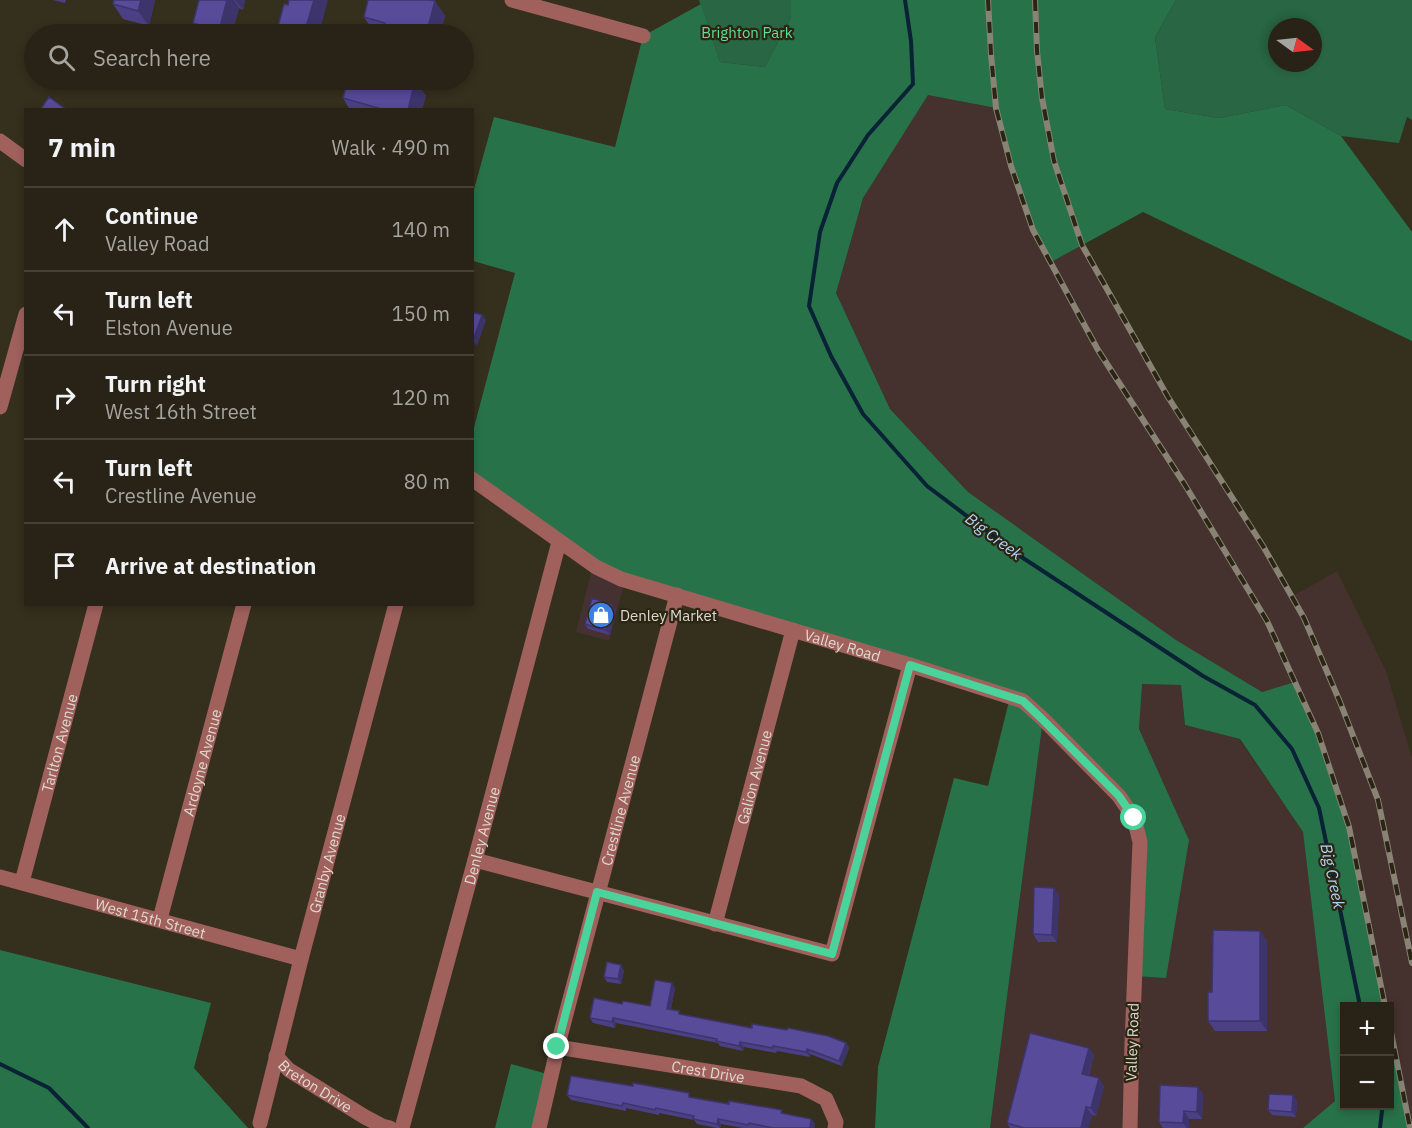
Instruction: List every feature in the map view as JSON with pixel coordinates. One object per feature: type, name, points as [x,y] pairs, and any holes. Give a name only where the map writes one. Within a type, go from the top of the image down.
[{"type":"street","points":[[512,0],[643,36]]},
{"type":"street","points":[[0,141],[24,159]]},
{"type":"street","points":[[0,407],[24,321]]},
{"type":"street","name":"Valley Road","points":[[474,481],[596,567],[621,579],[1023,701],[1042,719],[1119,796],[1134,818],[1140,842],[1130,1128]]},
{"type":"street","name":"Denley Avenue","points":[[402,1128],[559,542]]},
{"type":"street","name":"Crestline Avenue","points":[[539,1128],[557,1047],[597,892],[677,595]]},
{"type":"street","name":"Tarlton Avenue","points":[[22,882],[95,606]]},
{"type":"street","name":"Ardoyne Avenue","points":[[160,919],[243,606]]},
{"type":"street","name":"Granby Avenue","points":[[260,1123],[301,959],[395,606]]},
{"type":"street","name":"Galion Avenue","points":[[715,924],[794,630]]},
{"type":"street","points":[[475,860],[832,954],[910,665]]},
{"type":"street","name":"West 15th Street","points":[[0,876],[301,959]]},
{"type":"street","name":"Crest Drive","points":[[557,1047],[801,1086],[826,1099],[836,1122],[835,1128]]},
{"type":"street","name":"Breton Drive","points":[[276,1056],[289,1070],[365,1117],[390,1128]]},
{"type":"shaded area","points":[[928,95],[996,108],[1011,166],[1033,230],[1051,262],[1082,245],[1168,397],[1263,546],[1291,597],[1337,571],[1386,671],[1412,758],[1412,1128],[1410,1128],[1394,1047],[1394,1002],[1384,1002],[1349,827],[1295,682],[1262,692],[1176,640],[968,492],[890,409],[836,293],[863,198]]},
{"type":"shaded area","points":[[593,565],[625,580],[609,641],[576,632]]},
{"type":"shaded area","points":[[1141,684],[1181,685],[1185,725],[1239,739],[1303,832],[1335,1101],[1303,1128],[990,1128],[1043,719],[1189,840],[1139,729]]},
{"type":"green space","name":"Brighton Park","points":[[699,0],[791,0],[791,17],[765,67],[720,62]]},
{"type":"green space","points":[[791,0],[1176,0],[1155,37],[1165,109],[1219,118],[1286,105],[1341,136],[1412,232],[1412,341],[1143,212],[1051,262],[1033,230],[1011,166],[996,108],[928,95],[863,198],[836,293],[890,409],[968,492],[1176,640],[1262,692],[1295,682],[1318,733],[1349,827],[1384,1002],[1340,1002],[1340,1110],[1394,1110],[1394,1047],[1410,1128],[1303,1128],[1335,1101],[1303,832],[1240,739],[1185,725],[1181,685],[1142,684],[1139,729],[1189,840],[1166,978],[1134,976],[1134,818],[1043,719],[990,1128],[875,1128],[878,1067],[954,778],[988,786],[1010,697],[621,579],[474,480],[474,427],[515,273],[474,261],[474,189],[494,117],[615,147],[643,36],[701,4],[720,62],[765,67],[791,17]]},
{"type":"green space","points":[[1176,0],[1412,0],[1412,120],[1407,117],[1399,143],[1341,136],[1286,105],[1219,118],[1165,109],[1155,37]]},
{"type":"green space","points":[[0,950],[211,1003],[194,1068],[248,1128],[0,1128]]},
{"type":"green space","points":[[511,1064],[551,1075],[539,1128],[495,1128]]},
{"type":"building","points":[[114,0],[141,0],[138,11],[113,4]]},
{"type":"building","points":[[199,0],[227,0],[221,24],[193,23]]},
{"type":"building","points":[[289,0],[314,0],[307,24],[279,24],[284,4],[288,5]]},
{"type":"building","points":[[368,0],[435,1],[429,24],[385,24],[364,17]]},
{"type":"building","points":[[345,90],[413,90],[408,108],[378,108],[343,98]]},
{"type":"building","points":[[49,97],[64,108],[41,108]]},
{"type":"building","points":[[474,313],[482,315],[474,338]]},
{"type":"building","points":[[592,598],[612,605],[606,630],[585,624]]},
{"type":"building","points":[[1034,887],[1054,888],[1052,935],[1033,934]]},
{"type":"building","points":[[1213,930],[1260,931],[1260,1021],[1208,1021],[1208,992],[1212,992]]},
{"type":"building","points":[[607,962],[621,965],[618,979],[604,977]]},
{"type":"building","points":[[655,980],[672,983],[667,1009],[679,1011],[679,1014],[752,1028],[752,1024],[787,1030],[788,1028],[828,1036],[846,1043],[839,1061],[807,1049],[806,1052],[740,1042],[739,1046],[716,1041],[717,1039],[613,1018],[612,1022],[590,1018],[594,998],[622,1004],[623,1001],[650,1006]]},
{"type":"building","points":[[1030,1033],[1089,1048],[1082,1074],[1099,1078],[1091,1108],[1086,1107],[1081,1128],[1024,1128],[1007,1123]]},
{"type":"building","points":[[571,1076],[633,1086],[633,1083],[689,1093],[689,1097],[782,1110],[781,1113],[811,1119],[810,1128],[773,1128],[718,1119],[717,1124],[693,1119],[694,1116],[656,1108],[655,1110],[623,1103],[622,1106],[567,1095]]},
{"type":"building","points":[[1160,1085],[1198,1087],[1197,1112],[1184,1111],[1183,1123],[1159,1122]]},
{"type":"building","points":[[1269,1094],[1293,1095],[1292,1112],[1268,1110]]},
{"type":"waterway","name":"Big Creek","points":[[905,0],[911,41],[913,84],[868,135],[837,183],[820,232],[809,306],[831,356],[863,414],[927,486],[1020,556],[1203,676],[1255,705],[1292,749],[1319,808],[1359,1002]]},
{"type":"waterway","points":[[0,1064],[49,1088],[88,1128]]},
{"type":"waterway","name":"Big Creek","points":[[1380,1128],[1382,1110]]},
{"type":"railway","points":[[988,0],[996,108],[1011,166],[1033,230],[1098,350],[1185,485],[1267,621],[1318,733],[1349,827],[1384,1002]]},
{"type":"railway","points":[[1035,0],[1042,98],[1054,161],[1082,245],[1168,397],[1263,546],[1304,618],[1378,800],[1412,963]]},
{"type":"railway","points":[[1394,1047],[1410,1128]]},
{"type":"place","name":"Denley Market","points":[[601,615]]},
{"type":"route","points":[[557,1047],[597,892],[832,954],[910,665],[1023,701],[1119,796],[1134,818]]}]
